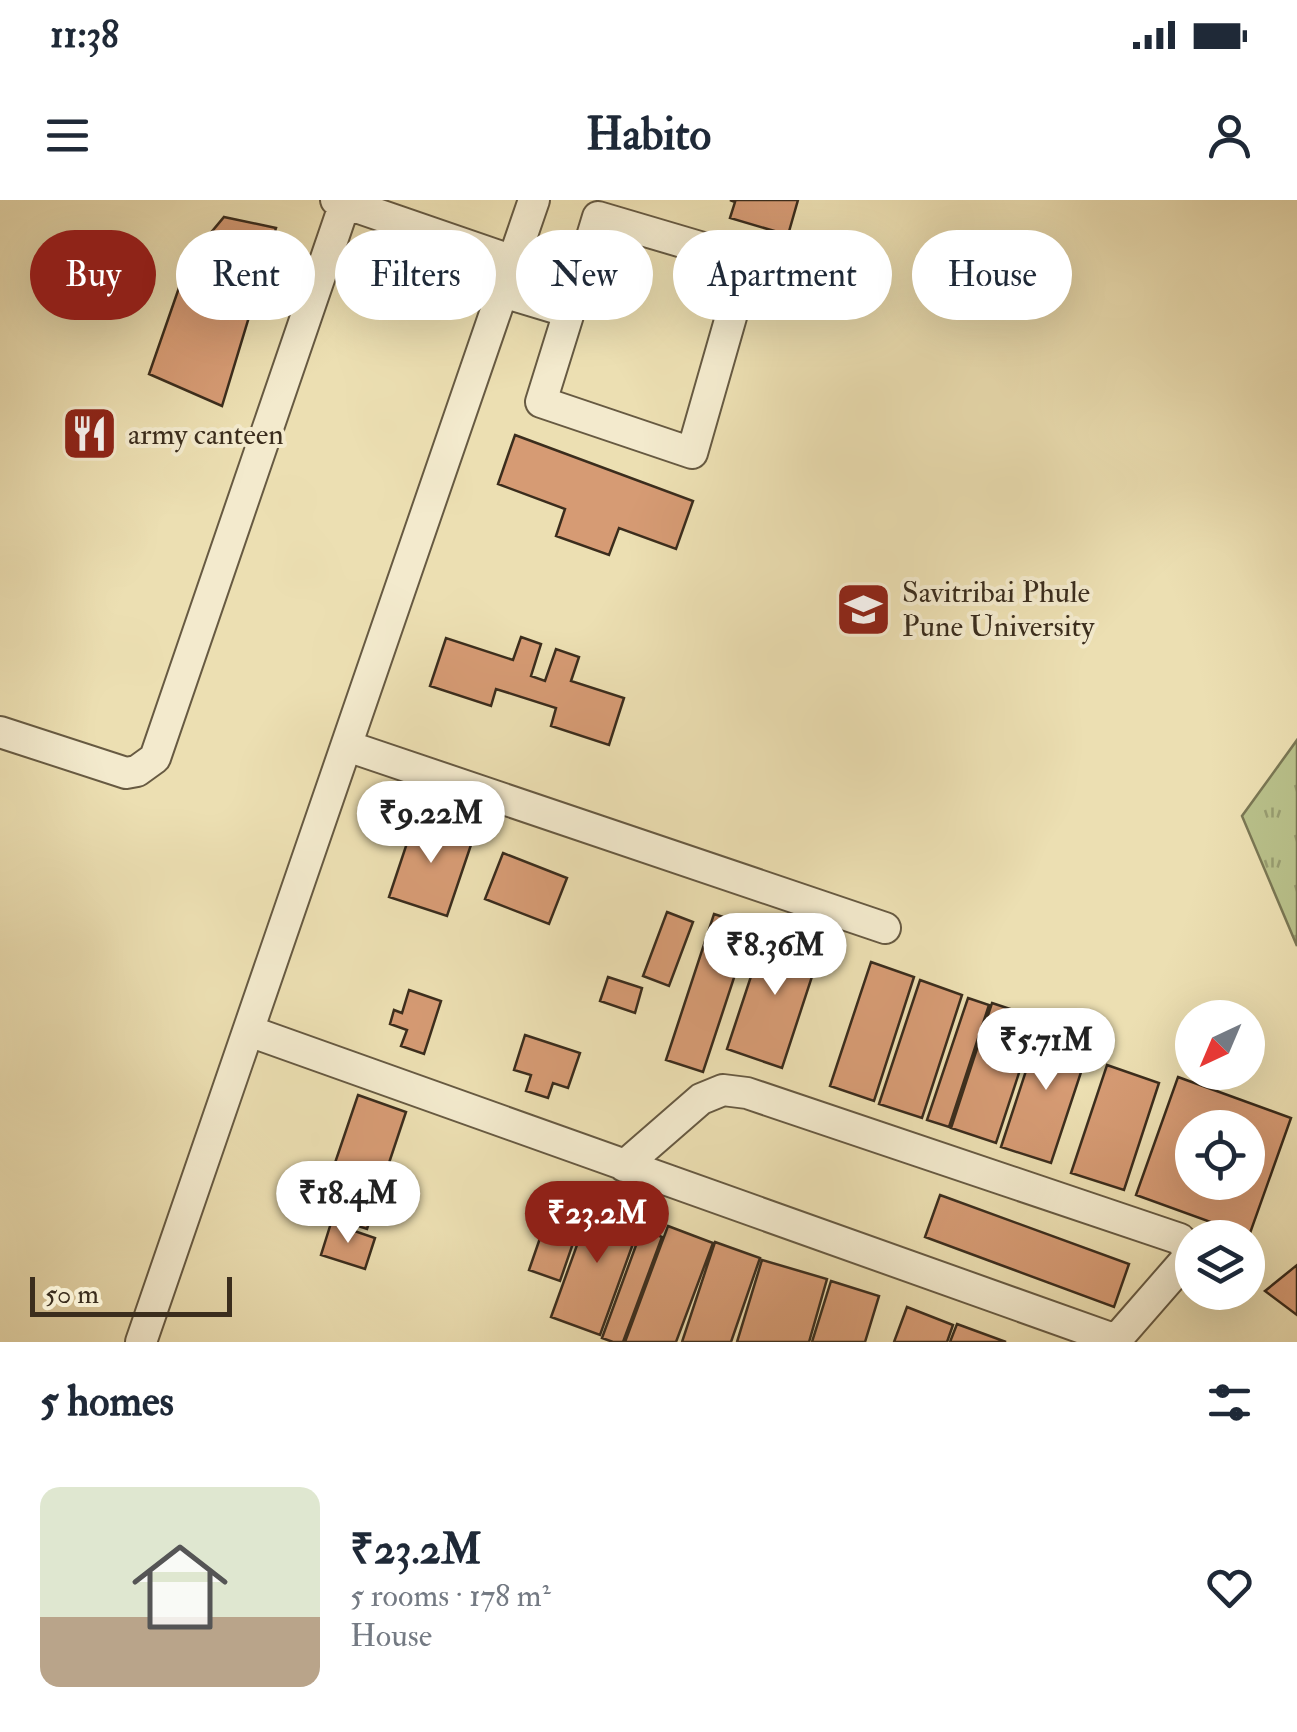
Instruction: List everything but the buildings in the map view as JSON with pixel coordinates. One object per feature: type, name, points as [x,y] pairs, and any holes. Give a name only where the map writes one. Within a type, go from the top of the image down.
[{"type":"street","points":[[142,1342],[534,200]]},
{"type":"street","points":[[0,732],[126,773],[137,771],[155,758],[342,201],[513,261]]},
{"type":"street","points":[[598,217],[747,260],[692,452],[542,402],[569,312],[598,217]]},
{"type":"street","points":[[502,292],[516,296]]},
{"type":"street","points":[[346,746],[885,928]]},
{"type":"street","points":[[248,1031],[624,1166],[1116,1340],[1191,1254],[1180,1238],[747,1092],[724,1090],[701,1100],[624,1166]]},
{"type":"green space","points":[[1297,740],[1297,946],[1242,816]]},
{"type":"place","name":"army canteen","points":[[89,434]]},
{"type":"place","name":"Savitribai Phule Pune University","points":[[863,609]]}]
